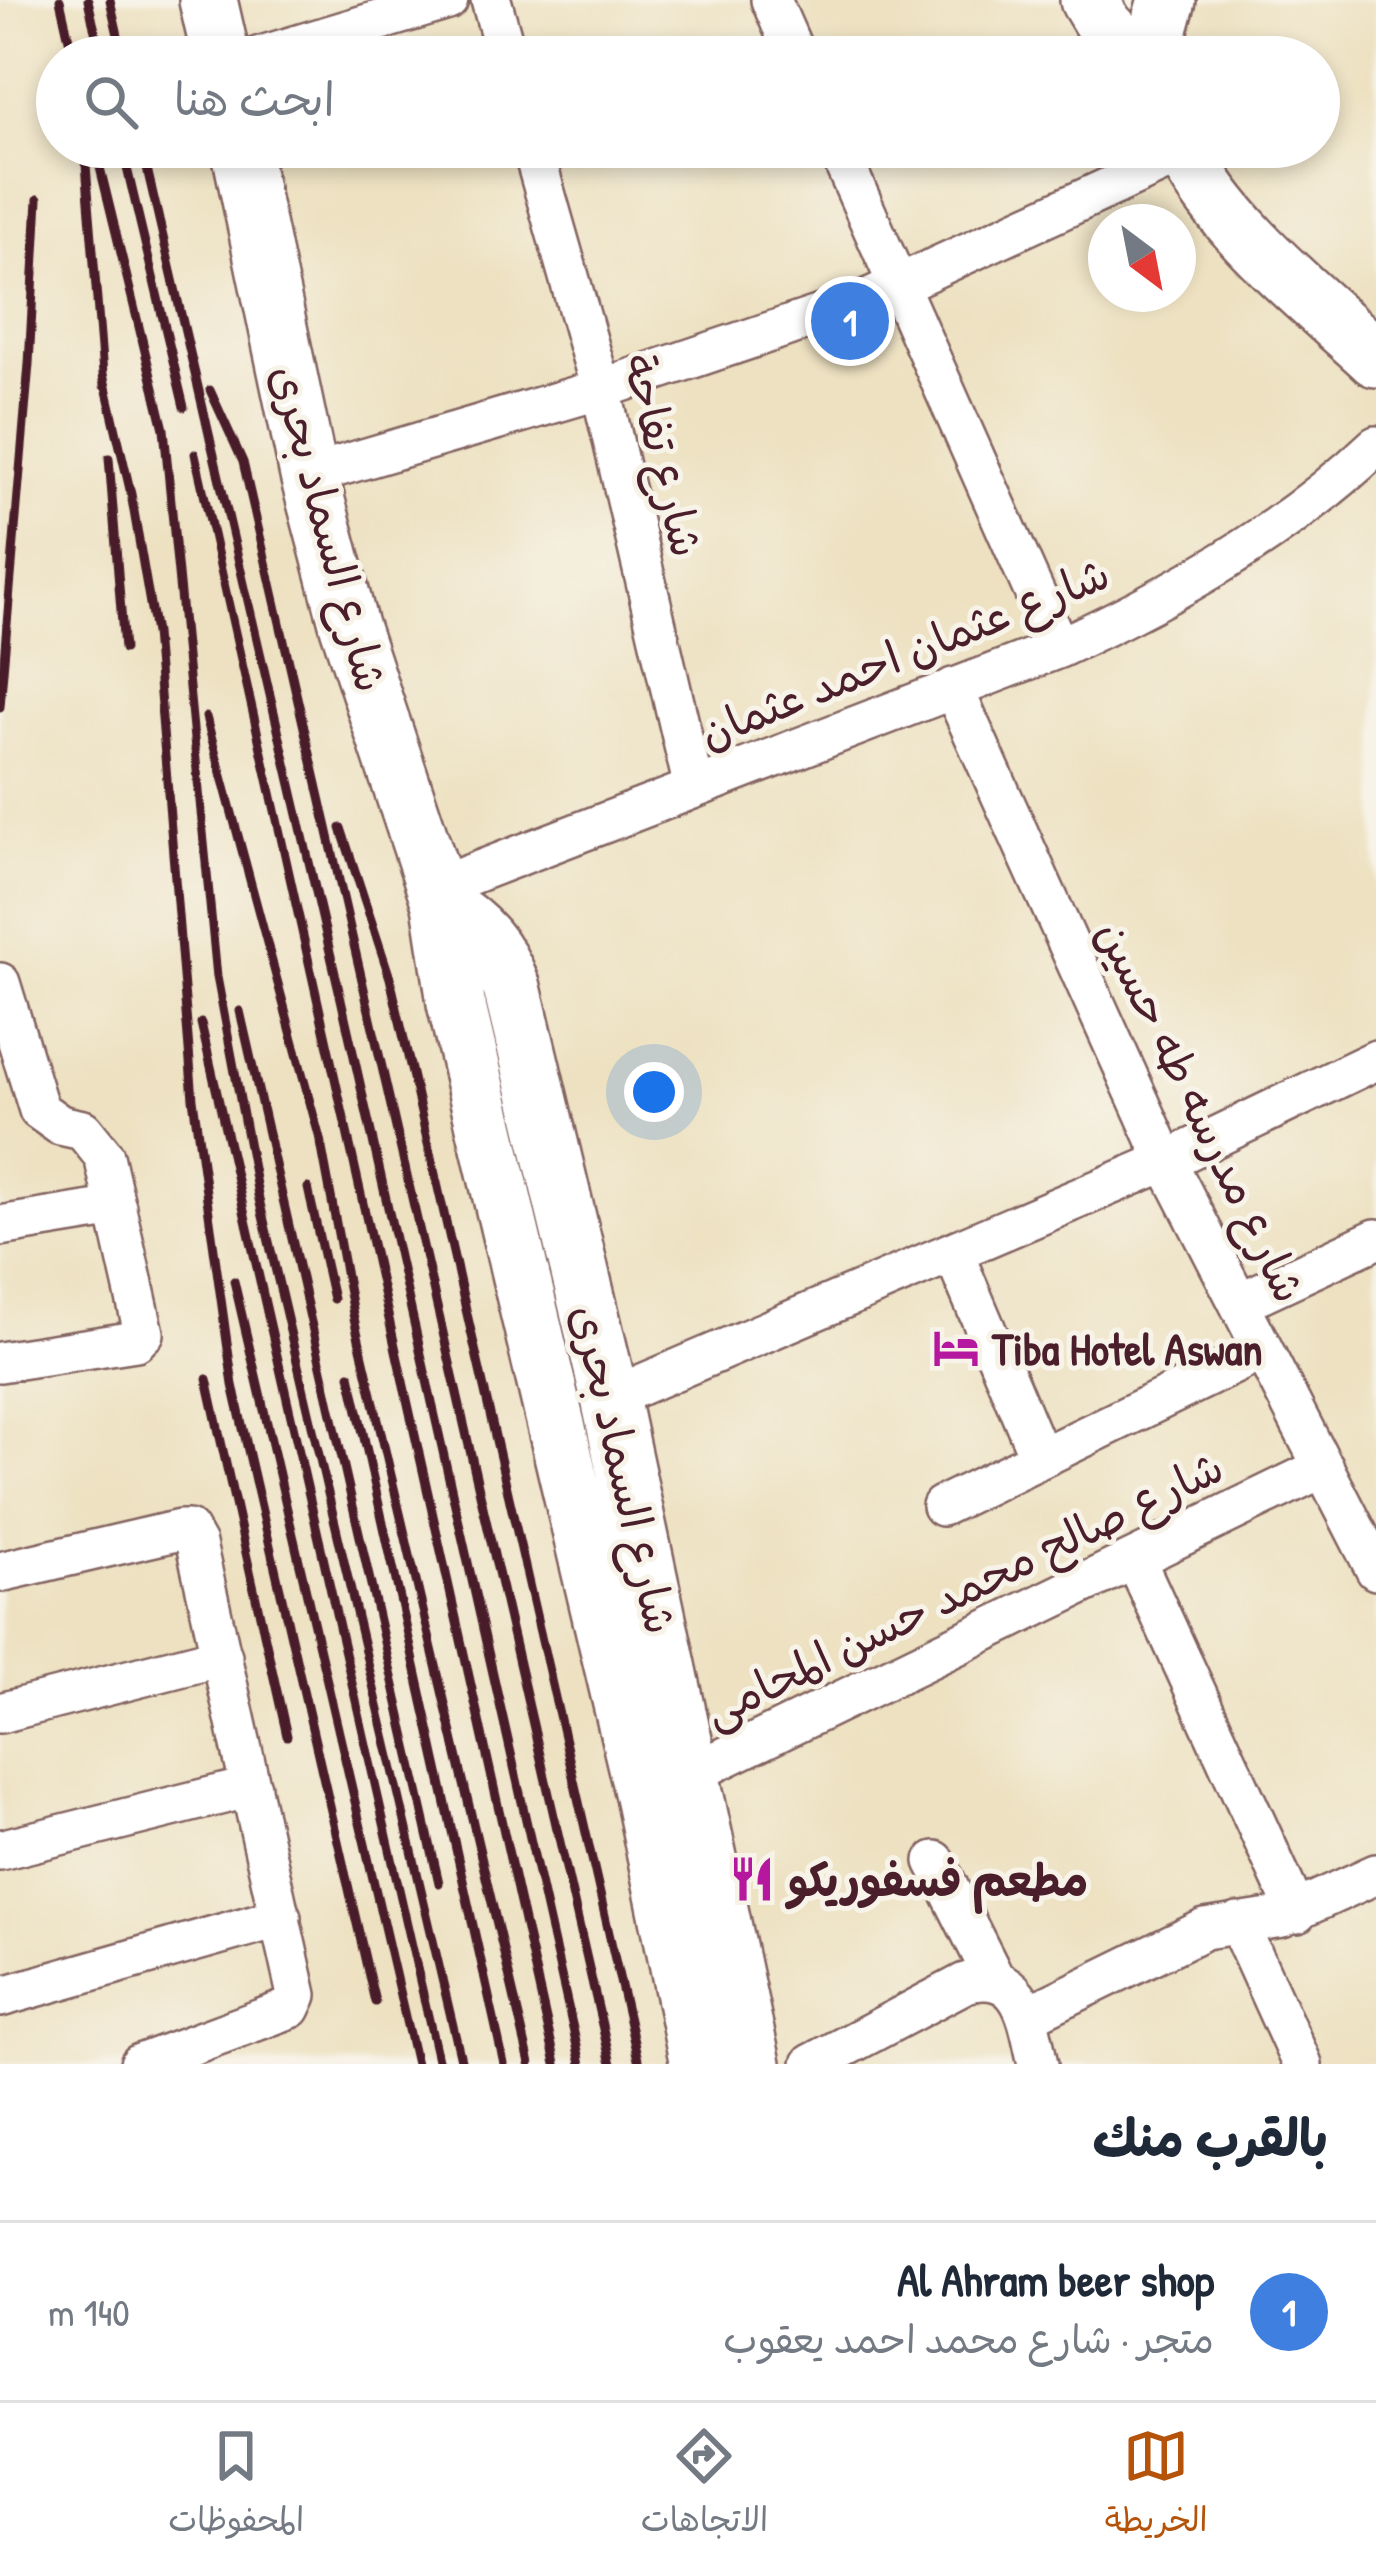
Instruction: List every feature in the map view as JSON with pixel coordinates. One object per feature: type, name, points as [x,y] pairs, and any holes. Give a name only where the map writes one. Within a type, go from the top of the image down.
[{"type":"street","points":[[208,0],[216,36]]},
{"type":"street","points":[[328,36],[448,0]]},
{"type":"street","points":[[491,0],[501,36]]},
{"type":"street","points":[[771,0],[787,36]]},
{"type":"street","points":[[1088,0],[1113,36]]},
{"type":"street","points":[[1157,36],[1167,0]]},
{"type":"street","name":"شارع السماد بحرى","points":[[244,168],[309,475],[349,626],[438,896],[456,1004],[668,1784],[752,2064]]},
{"type":"street","name":"شارع تفاحة","points":[[538,168],[601,389],[694,788]]},
{"type":"street","points":[[846,168],[1059,648]]},
{"type":"street","points":[[309,475],[601,389],[865,300],[1145,168]]},
{"type":"street","points":[[1195,168],[1249,239],[1376,358]]},
{"type":"street","name":"شارع عثمان احمد عثمان","points":[[438,896],[694,788],[1059,648],[1139,611],[1290,518],[1376,446]]},
{"type":"street","name":"شارع مدرسه طه حسين","points":[[953,688],[1166,1161],[1374,1561]]},
{"type":"street","name":"شارع السماد بحرى","points":[[438,896],[484,935],[501,958],[512,988],[610,1398],[668,1784],[699,2064]]},
{"type":"street","points":[[0,983],[39,1110],[60,1125],[83,1130],[104,1156],[144,1329],[136,1341],[0,1362]]},
{"type":"street","points":[[610,1398],[1166,1161],[1376,1060]]},
{"type":"street","points":[[0,1226],[116,1207]]},
{"type":"street","points":[[1239,1303],[1376,1239]]},
{"type":"street","points":[[953,1252],[1040,1458]]},
{"type":"street","points":[[943,1506],[1263,1350]]},
{"type":"street","name":"شارع صالح محمد حسن المحامى","points":[[668,1784],[1324,1467]]},
{"type":"street","points":[[0,1572],[180,1530],[188,1529],[194,1536],[297,1995],[291,2008],[140,2064]]},
{"type":"street","points":[[1135,1559],[1297,1912]]},
{"type":"street","points":[[0,1713],[223,1656]]},
{"type":"street","points":[[0,1850],[251,1787]]},
{"type":"street","points":[[935,1862],[995,1980]]},
{"type":"street","points":[[1028,2016],[1195,1934],[1297,1912],[1376,1874]]},
{"type":"street","points":[[0,1997],[280,1917]]},
{"type":"street","points":[[1238,1923],[1302,2064]]},
{"type":"street","points":[[812,2064],[982,1978],[995,1980],[1016,1994],[1028,2016],[1038,2064]]},
{"type":"railway","points":[[60,0],[68,36]]},
{"type":"railway","points":[[88,0],[96,36]]},
{"type":"railway","points":[[110,0],[118,36]]},
{"type":"railway","points":[[86,168],[104,386]]},
{"type":"railway","points":[[100,168],[164,429],[217,977],[258,1195],[462,2064]]},
{"type":"railway","points":[[127,168],[184,407]]},
{"type":"railway","points":[[147,168],[341,999],[581,2064]]},
{"type":"railway","points":[[0,707],[38,199]]},
{"type":"railway","points":[[103,374],[131,494],[155,633],[193,1099],[233,1385],[375,2002]]},
{"type":"railway","points":[[210,390],[243,462],[611,2064]]},
{"type":"railway","points":[[195,454],[556,2064]]},
{"type":"railway","points":[[109,458],[124,649]]},
{"type":"railway","points":[[206,717],[321,1143],[353,1314],[530,2064]]},
{"type":"railway","points":[[341,828],[390,978],[639,2064]]},
{"type":"railway","points":[[240,1011],[439,1883]]},
{"type":"railway","points":[[201,1023],[439,2064]]},
{"type":"railway","points":[[308,1188],[333,1299]]},
{"type":"railway","points":[[234,1281],[416,2064]]},
{"type":"railway","points":[[350,1375],[504,2064]]},
{"type":"railway","points":[[207,1379],[287,1736]]},
{"type":"place","name":"Al Ahram beer shop","points":[[850,321]]},
{"type":"place","name":"Tiba Hotel Aswan","points":[[956,1348]]},
{"type":"place","name":"مطعم فسفوريكو","points":[[752,1879]]}]
